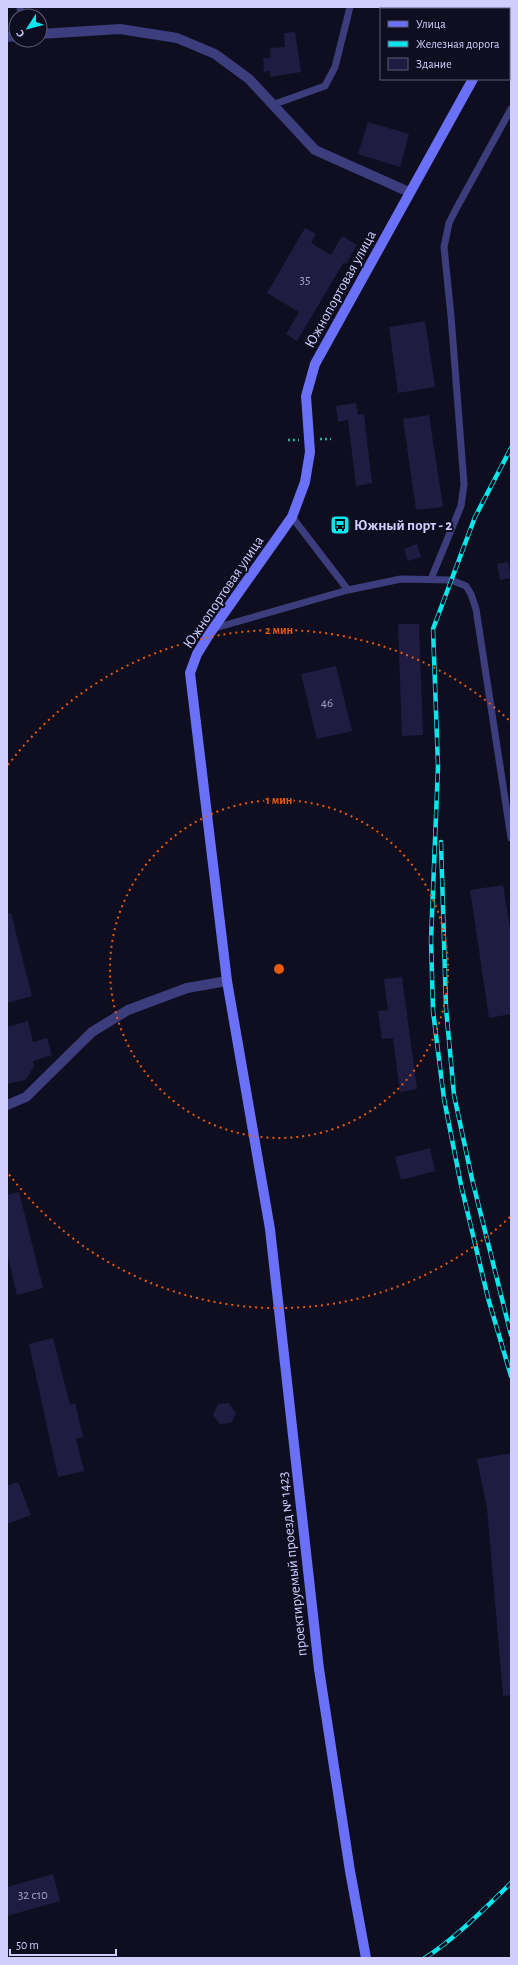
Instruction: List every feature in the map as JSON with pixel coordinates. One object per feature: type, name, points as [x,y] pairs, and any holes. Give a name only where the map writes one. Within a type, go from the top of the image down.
[{"type":"main road","name":"Южнопортовая улица","points":[[260,1164],[227,981],[190,673],[197,654],[292,517],[305,482],[310,452],[306,396],[315,364],[472,80]]},
{"type":"main road","name":"проектируемый проезд № 1423","points":[[260,1164],[271,1237],[319,1669],[350,1870],[366,1958]]},
{"type":"street","points":[[48,34],[120,29],[177,38],[215,54],[249,79],[314,150],[409,192]]},
{"type":"street","points":[[7,1105],[26,1097],[92,1032],[128,1010],[187,988],[227,981]]},
{"type":"lane","points":[[272,105],[325,86],[335,67],[350,7]]},
{"type":"lane","points":[[431,580],[461,506],[464,484],[451,316],[444,259],[446,235],[456,208],[511,109]]},
{"type":"lane","points":[[292,517],[348,590]]},
{"type":"lane","points":[[215,628],[348,590],[401,579],[452,580],[466,586],[471,594],[477,617],[511,838]]},
{"type":"building","points":[[295,32],[301,72],[270,77],[270,71],[264,72],[263,58],[271,58],[270,48],[285,47],[284,33]]},
{"type":"building","points":[[368,122],[409,134],[400,167],[358,154]]},
{"type":"building","points":[[305,228],[316,234],[311,243],[331,255],[342,236],[357,245],[346,264],[344,262],[297,341],[286,334],[299,312],[267,293]]},
{"type":"building","points":[[425,321],[435,387],[398,393],[389,327]]},
{"type":"building","points":[[356,403],[358,415],[364,414],[372,483],[356,486],[348,420],[338,422],[336,406]]},
{"type":"building","points":[[429,415],[443,507],[416,510],[403,419]]},
{"type":"building","points":[[417,544],[421,557],[408,561],[404,549]]},
{"type":"building","points":[[508,562],[511,578],[500,580],[497,564]]},
{"type":"building","points":[[398,624],[419,624],[423,735],[402,736]]},
{"type":"building","points":[[336,666],[352,731],[317,739],[301,674]]},
{"type":"building","points":[[503,885],[511,934],[511,1014],[489,1018],[470,890]]},
{"type":"building","points":[[11,913],[32,996],[7,1003],[7,914]]},
{"type":"building","points":[[402,977],[417,1089],[400,1092],[393,1038],[382,1039],[378,1011],[388,1010],[384,979]]},
{"type":"building","points":[[28,1021],[33,1042],[47,1038],[52,1055],[33,1061],[34,1067],[25,1080],[7,1084],[7,1027]]},
{"type":"building","points":[[430,1148],[435,1171],[401,1180],[395,1157]]},
{"type":"building","points":[[19,1192],[43,1288],[17,1295],[7,1253],[7,1195]]},
{"type":"building","points":[[53,1338],[70,1405],[75,1403],[83,1437],[76,1439],[84,1471],[58,1477],[29,1344]]},
{"type":"building","points":[[229,1403],[236,1413],[231,1423],[220,1424],[213,1415],[218,1404]]},
{"type":"building","points":[[511,1453],[511,1695],[503,1696],[487,1508],[477,1459]]},
{"type":"building","points":[[18,1482],[31,1515],[7,1524],[7,1486]]},
{"type":"building","points":[[53,1874],[60,1901],[7,1916],[7,1887]]},
{"type":"railway","points":[[511,448],[475,517],[433,629],[438,766],[431,940],[433,1011],[444,1099],[461,1185],[488,1298],[511,1376]]},
{"type":"railway","points":[[441,842],[446,1008],[454,1095],[472,1179],[511,1335]]},
{"type":"railway","points":[[425,1958],[459,1932],[511,1883]]},
{"type":"place","name":"Южный порт - 2","points":[[340,525]]}]
